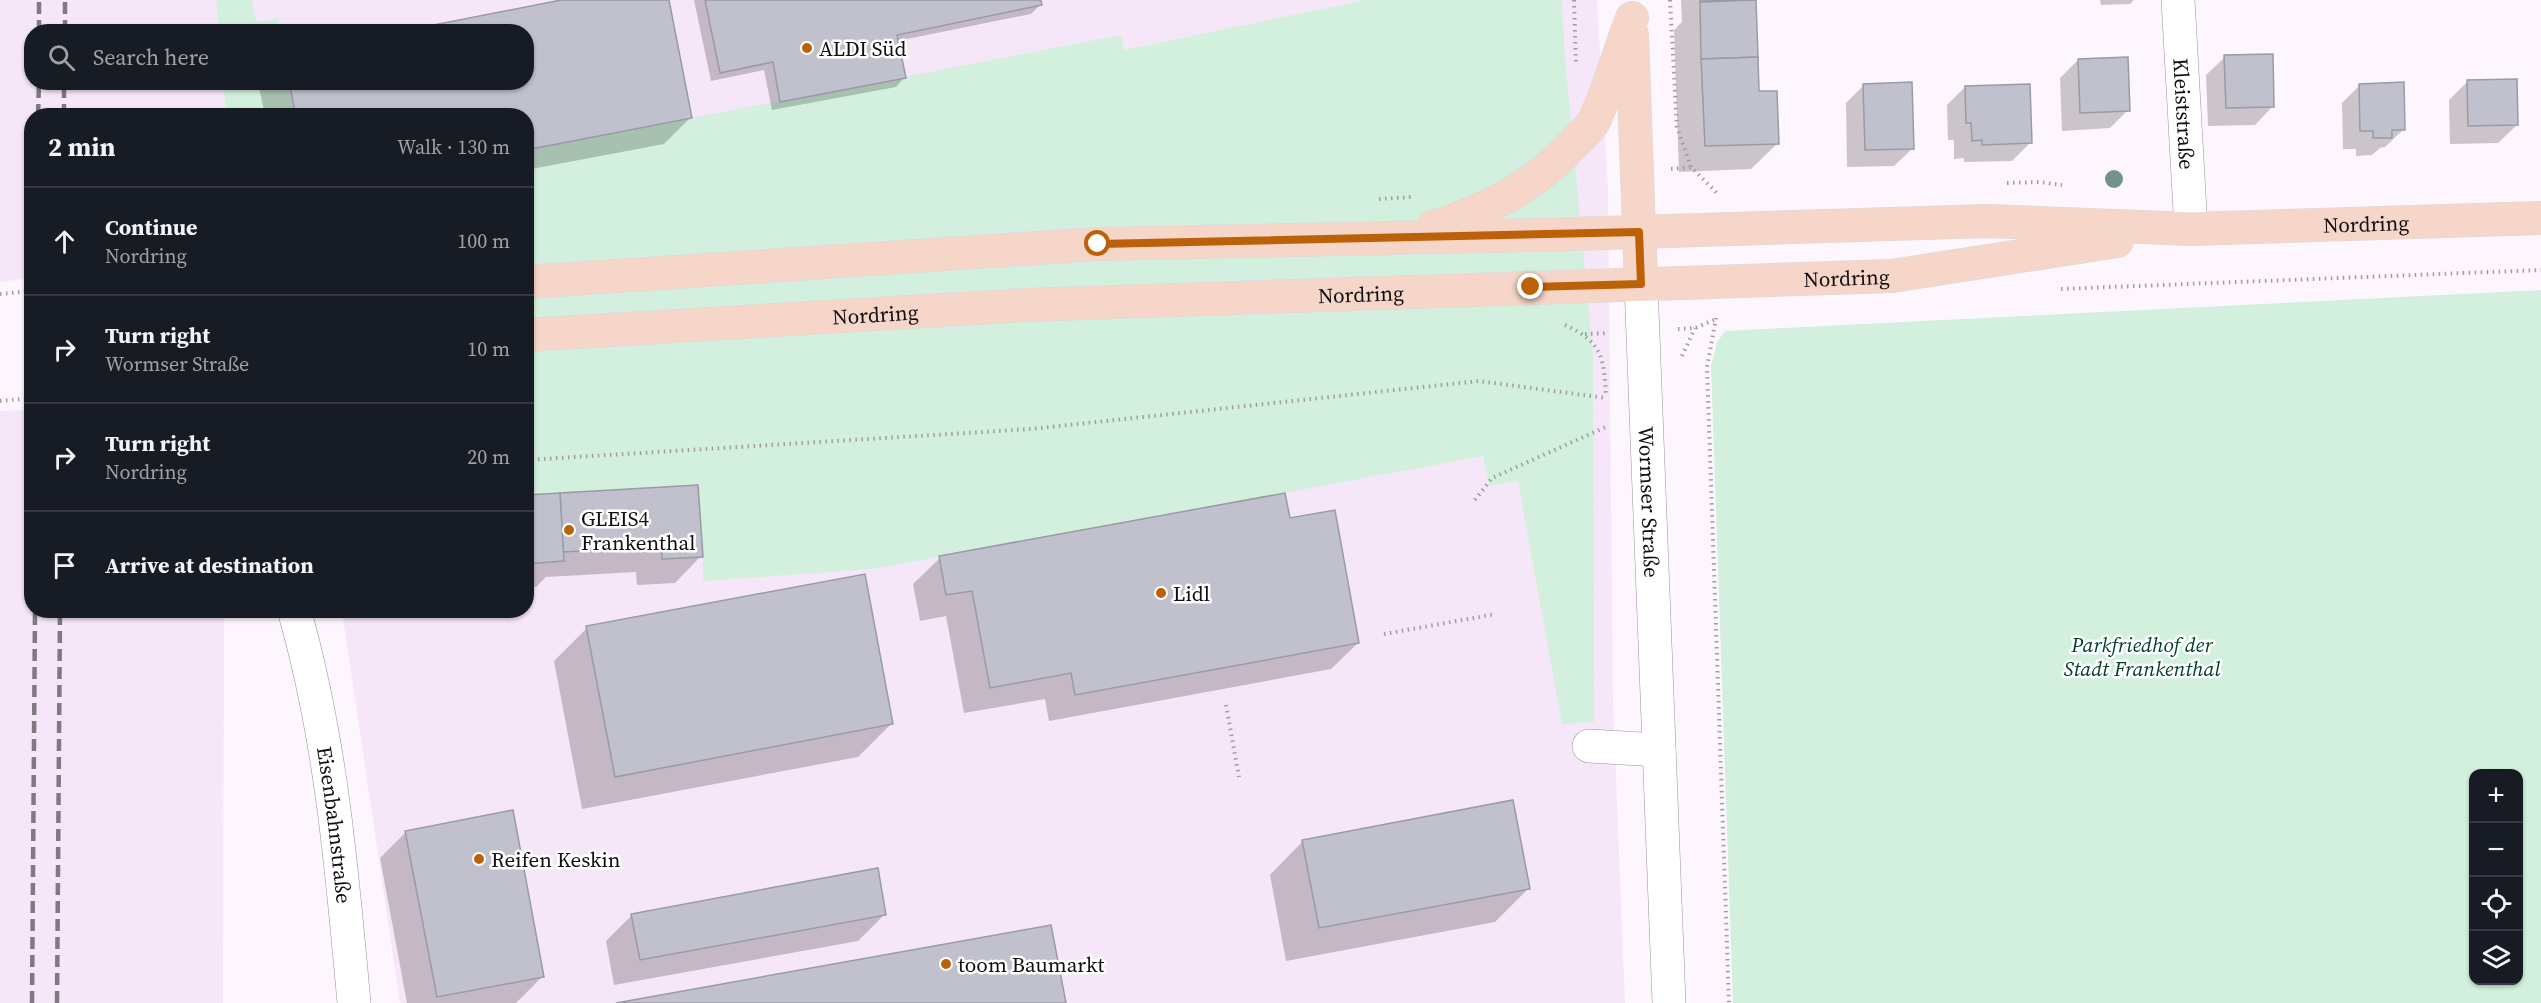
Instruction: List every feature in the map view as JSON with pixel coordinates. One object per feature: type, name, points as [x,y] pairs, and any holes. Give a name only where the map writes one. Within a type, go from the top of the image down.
[{"type":"main road","name":"Wormser Straße","points":[[1631,9],[1641,284]]},
{"type":"main road","points":[[1404,236],[1461,218],[1502,200],[1531,183],[1559,160],[1593,123],[1631,9]]},
{"type":"main road","name":"Nordring","points":[[534,281],[1098,244],[1639,232],[1988,221],[2191,229],[2541,218]]},
{"type":"main road","name":"Nordring","points":[[534,335],[1026,305],[1892,276],[2191,229]]},
{"type":"street","name":"Kleiststraße","points":[[2178,0],[2191,229]]},
{"type":"street","name":"Wormser Straße","points":[[1641,284],[1668,1003]]},
{"type":"street","name":"Eisenbahnstraße","points":[[296,618],[305,649],[334,806],[354,1003]]},
{"type":"street","points":[[1589,746],[1659,750]]},
{"type":"path","points":[[1574,0],[1575,74]]},
{"type":"path","points":[[1670,0],[1677,126],[1691,167]]},
{"type":"path","points":[[2050,290],[2541,270]]},
{"type":"path","points":[[0,294],[24,292]]},
{"type":"path","points":[[1725,317],[1715,320],[1707,367],[1729,1003]]},
{"type":"path","points":[[534,460],[1030,429],[1479,381],[1606,398]]},
{"type":"path","points":[[0,401],[24,399]]},
{"type":"path","points":[[1475,500],[1492,478],[1608,426]]},
{"type":"path","points":[[1384,634],[1496,614]]},
{"type":"path","points":[[1226,705],[1239,777]]},
{"type":"shaded area","points":[[0,0],[216,0],[218,24],[24,24],[24,90],[224,90],[225,108],[24,108],[24,279],[0,282]]},
{"type":"shaded area","points":[[251,0],[1597,0],[1608,188],[1613,702],[1625,1003],[400,1003],[343,618],[534,618],[534,108],[267,108],[264,90],[534,90],[534,24],[255,24]]},
{"type":"shaded area","points":[[24,410],[24,618],[224,618],[223,1003],[0,1003],[0,411]]},
{"type":"green space","points":[[216,0],[252,0],[256,22],[278,18],[279,24],[218,24]]},
{"type":"green space","points":[[1366,0],[1562,0],[1565,60],[1593,354],[1594,722],[1562,724],[1518,481],[1489,486],[1483,456],[873,569],[703,581],[703,557],[560,493],[534,495],[534,148],[1121,35],[1124,50]]},
{"type":"green space","points":[[224,90],[291,90],[294,108],[225,108]]},
{"type":"green space","name":"Parkfriedhof der Stadt Frankenthal","points":[[2541,290],[2541,1003],[1733,1003],[1711,366],[1717,342],[1725,331]]},
{"type":"building","points":[[561,0],[669,0],[692,118],[534,148],[534,108],[294,108],[291,90],[534,90],[534,24],[439,24]]},
{"type":"building","name":"ALDI Süd","points":[[705,0],[1041,0],[1042,5],[897,35],[906,78],[780,102],[773,62],[720,73]]},
{"type":"building","points":[[1700,0],[1756,0],[1700,2]]},
{"type":"building","points":[[1756,0],[1758,57],[1701,59],[1700,2]]},
{"type":"building","points":[[2273,54],[2274,107],[2226,108],[2224,55]]},
{"type":"building","points":[[1758,57],[1759,91],[1777,91],[1779,144],[1705,146],[1701,59]]},
{"type":"building","points":[[2128,57],[2130,111],[2080,113],[2078,59]]},
{"type":"building","points":[[2517,79],[2518,125],[2468,126],[2467,80]]},
{"type":"building","points":[[1912,82],[1914,149],[1865,150],[1863,84]]},
{"type":"building","points":[[2404,82],[2405,130],[2392,130],[2392,138],[2373,138],[2373,131],[2360,131],[2359,84]]},
{"type":"building","points":[[2030,84],[2032,143],[1982,145],[1982,140],[1972,141],[1971,123],[1966,123],[1965,86]]},
{"type":"building","points":[[698,485],[703,557],[662,559],[662,546],[563,552],[560,493]]},
{"type":"building","points":[[560,493],[564,561],[534,563],[534,495]]},
{"type":"building","name":"Lidl","points":[[1285,493],[1290,518],[1335,510],[1359,643],[1075,695],[1071,673],[990,688],[972,591],[946,595],[939,556]]},
{"type":"building","points":[[865,574],[893,724],[615,777],[586,626]]},
{"type":"building","points":[[1513,800],[1530,889],[1319,928],[1302,840]]},
{"type":"building","points":[[513,810],[544,977],[437,997],[405,831]]},
{"type":"building","points":[[878,868],[886,915],[640,960],[631,914]]},
{"type":"building","name":"toom Baumarkt","points":[[1051,925],[1066,1003],[616,1003]]},
{"type":"railway","points":[[39,0],[39,24]]},
{"type":"railway","points":[[65,0],[65,24]]},
{"type":"railway","points":[[38,108],[39,90]]},
{"type":"railway","points":[[64,90],[64,108]]},
{"type":"railway","points":[[32,1003],[35,618]]},
{"type":"railway","points":[[57,1003],[60,618]]},
{"type":"place","name":"ALDI Süd","points":[[807,48]]},
{"type":"place","name":"GLEIS4 Frankenthal","points":[[569,530]]},
{"type":"place","name":"Lidl","points":[[1161,593]]},
{"type":"place","name":"Reifen Keskin","points":[[479,859]]},
{"type":"place","name":"toom Baumarkt","points":[[946,964]]},
{"type":"route","points":[[1098,244],[1639,232],[1641,284],[1531,287]]}]
